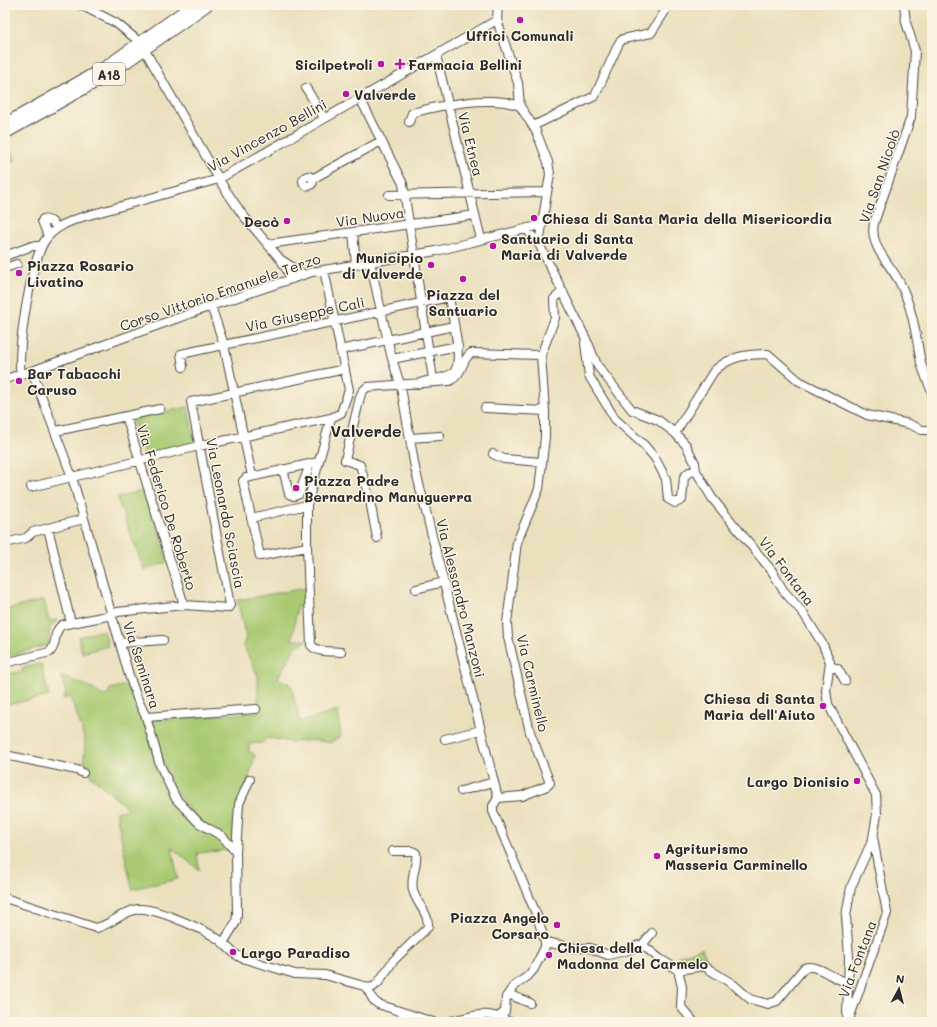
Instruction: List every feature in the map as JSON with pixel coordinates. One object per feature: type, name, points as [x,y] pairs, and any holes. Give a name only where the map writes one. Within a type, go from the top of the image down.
[{"type":"highway","name":"A18","points":[[5,124],[104,68],[193,5]]},
{"type":"highway","name":"A18","points":[[5,133],[108,75],[207,5]]},
{"type":"street","points":[[81,5],[116,23],[136,39]]},
{"type":"street","points":[[498,5],[497,20],[518,83],[520,106],[533,126],[548,162],[550,174],[539,244]]},
{"type":"street","points":[[533,126],[595,96],[619,43],[623,39],[650,33],[669,5]]},
{"type":"street","name":"Via San Nicolò","points":[[904,5],[906,22],[915,51],[912,117],[874,223],[873,236],[876,246],[903,289],[916,330],[921,363],[932,392]]},
{"type":"street","name":"Via Vincenzo Bellini","points":[[21,339],[35,263],[41,246],[48,236],[58,228],[67,222],[220,179],[497,20]]},
{"type":"street","points":[[147,54],[242,214],[281,260],[292,279]]},
{"type":"street","name":"Via Etnea","points":[[436,56],[481,239]]},
{"type":"street","points":[[306,88],[324,118]]},
{"type":"street","points":[[360,98],[403,184],[433,378]]},
{"type":"street","points":[[409,122],[412,113],[448,105],[472,102],[502,103],[520,106]]},
{"type":"street","points":[[312,179],[325,174],[381,141]]},
{"type":"street","points":[[389,195],[547,192]]},
{"type":"street","name":"Via Nuova","points":[[268,244],[475,215]]},
{"type":"street","points":[[48,236],[42,221],[43,220],[51,220],[58,228]]},
{"type":"street","name":"Corso Vittorio Emanuele Terzo","points":[[8,378],[32,371],[304,274],[452,247],[542,225]]},
{"type":"street","points":[[527,228],[539,244],[586,339],[585,343],[589,376],[614,419],[644,445],[655,458],[666,479],[667,495],[671,502],[679,502],[682,500],[684,477],[689,472],[696,471]]},
{"type":"street","points":[[353,232],[356,264]]},
{"type":"street","points":[[5,256],[32,246],[41,246]]},
{"type":"street","points":[[281,260],[304,274]]},
{"type":"street","name":"Via Alessandro Manzoni","points":[[370,262],[399,384],[415,468],[498,798]]},
{"type":"street","points":[[5,268],[17,264]]},
{"type":"street","points":[[31,487],[199,446],[331,418],[341,413],[344,409],[349,390],[324,270]]},
{"type":"street","name":"Via Carminello","points":[[498,798],[522,796],[547,786],[550,783],[530,732],[508,630],[517,542],[539,489],[545,437],[542,354],[555,318],[554,299],[563,291]]},
{"type":"street","name":"Via Giuseppe Calì","points":[[184,367],[181,354],[449,297],[454,326]]},
{"type":"street","points":[[211,306],[224,345],[252,476]]},
{"type":"street","points":[[340,350],[454,326],[458,346],[456,369],[452,374],[433,378],[417,384]]},
{"type":"street","points":[[20,374],[19,362],[21,339]]},
{"type":"street","points":[[8,378],[21,339]]},
{"type":"street","name":"Via Fontana","points":[[586,339],[597,365],[632,410],[658,420],[675,433],[686,445],[695,463],[696,471],[712,498],[743,535],[783,590],[804,614],[823,646],[830,666],[826,690],[828,704],[876,795],[877,814],[873,838],[887,902],[887,913],[848,1022]]},
{"type":"street","points":[[392,359],[458,346]]},
{"type":"street","points":[[377,538],[370,501],[360,465],[345,460],[362,392],[367,387],[445,382],[456,378],[471,353],[542,354]]},
{"type":"street","points":[[675,433],[714,371],[722,364],[745,355],[768,354],[799,381],[867,415],[909,424],[922,430],[932,430]]},
{"type":"street","points":[[235,392],[344,369]]},
{"type":"street","name":"Via Seminara","points":[[32,371],[56,431],[72,477],[135,693],[146,717],[160,765],[176,799],[199,823],[222,836],[236,852]]},
{"type":"street","name":"Via Leonardo Sciascia","points":[[71,622],[112,615],[117,612],[184,605],[228,608],[230,605],[190,402],[235,392]]},
{"type":"street","points":[[485,408],[545,411]]},
{"type":"street","points":[[56,431],[160,409]]},
{"type":"street","name":"Via Federico De Roberto","points":[[126,416],[184,605]]},
{"type":"street","points":[[331,418],[307,506],[307,547],[312,645],[319,650],[341,652]]},
{"type":"street","points":[[410,438],[440,436]]},
{"type":"street","points":[[493,454],[504,460],[541,462]]},
{"type":"street","points":[[307,547],[260,556],[243,485],[246,478],[252,476],[318,462]]},
{"type":"street","points":[[283,469],[289,494],[294,496],[299,494],[309,464]]},
{"type":"street","points":[[251,518],[307,506]]},
{"type":"street","points":[[5,543],[26,538],[34,532],[84,519]]},
{"type":"street","points":[[5,663],[50,652],[55,644],[56,630],[62,625],[71,622],[48,528]]},
{"type":"street","points":[[416,589],[443,582]]},
{"type":"street","points":[[120,643],[162,640]]},
{"type":"street","points":[[830,666],[838,670],[845,681]]},
{"type":"street","points":[[146,717],[256,709]]},
{"type":"street","points":[[445,739],[481,730]]},
{"type":"street","points":[[5,755],[77,770],[83,773]]},
{"type":"street","points":[[223,943],[236,922],[236,852],[239,804],[250,779]]},
{"type":"street","points":[[461,791],[494,782]]},
{"type":"street","points":[[498,798],[493,806],[493,811],[526,889],[545,942],[545,947],[534,969],[528,976],[513,987],[505,1001],[506,1012],[499,1016]]},
{"type":"street","points":[[848,1022],[847,982],[849,950],[846,920],[849,896],[851,887],[873,838]]},
{"type":"street","points":[[5,898],[96,928],[134,911],[146,910],[193,926],[223,943],[235,955],[247,960],[295,974],[332,976],[367,988],[373,987],[378,983],[393,961],[428,927],[425,911],[413,892],[413,872],[416,853],[412,851],[393,851]]},
{"type":"street","points":[[545,942],[574,948],[590,948],[608,955],[642,945],[652,933]]},
{"type":"street","points":[[642,945],[660,959],[678,970],[704,966],[734,985],[750,999],[768,1004],[777,1000],[804,968],[816,968],[841,981],[847,982]]},
{"type":"street","points":[[678,970],[682,987],[681,1007],[694,1022]]},
{"type":"street","points":[[367,988],[372,1001],[433,1022]]},
{"type":"street","points":[[508,994],[530,1003]]},
{"type":"street","points":[[448,1022],[482,1013],[499,1016],[510,1022]]},
{"type":"green space","points":[[6,141],[15,160],[5,164],[5,142]]},
{"type":"green space","points":[[188,407],[195,443],[144,455],[132,418]]},
{"type":"green space","points":[[146,490],[168,562],[144,570],[117,498]]},
{"type":"green space","points":[[306,588],[307,606],[297,607],[292,640],[308,640],[295,647],[278,678],[291,685],[300,722],[338,711],[341,736],[330,743],[315,741],[289,742],[267,738],[262,743],[249,744],[249,751],[255,755],[234,847],[197,819],[173,788],[148,721],[258,712],[258,676],[243,645],[246,638],[237,600]]},
{"type":"green space","points":[[44,600],[49,621],[59,620],[50,627],[48,645],[5,657],[5,610]]},
{"type":"green space","points":[[104,630],[108,646],[82,653],[78,637]]},
{"type":"green space","points":[[41,664],[49,696],[5,705],[5,675],[23,671],[22,668]]},
{"type":"green space","points":[[61,676],[88,686],[103,696],[108,695],[110,689],[130,684],[143,716],[140,717],[141,719],[144,718],[157,761],[155,764],[156,768],[159,768],[169,792],[221,838],[231,850],[197,853],[199,870],[172,848],[178,879],[132,889],[116,812],[128,809],[91,776],[84,761],[85,744],[81,726],[70,697],[63,699],[66,693]]},
{"type":"green space","points":[[702,948],[706,959],[683,968],[678,956]]},
{"type":"place","name":"Uffici Comunali","points":[[520,20]]},
{"type":"place","name":"Sicilpetroli","points":[[381,64]]},
{"type":"place","name":"Farmacia Bellini","points":[[400,64]]},
{"type":"place","name":"Valverde","points":[[346,94]]},
{"type":"place","name":"Chiesa di Santa Maria della Misericordia","points":[[534,218]]},
{"type":"place","name":"Decò","points":[[287,221]]},
{"type":"place","name":"Santuario di Santa Maria di Valverde","points":[[493,246]]},
{"type":"place","name":"Municipio di Valverde","points":[[431,265]]},
{"type":"place","name":"Piazza Rosario Livatino","points":[[19,273]]},
{"type":"place","name":"Piazza del Santuario","points":[[463,279]]},
{"type":"place","name":"Bar Tabacchi Caruso","points":[[19,381]]},
{"type":"place","name":"Piazza Padre Bernardino Manuguerra","points":[[296,488]]},
{"type":"place","name":"Chiesa di Santa Maria dell'Aiuto","points":[[823,706]]},
{"type":"place","name":"Largo Dionisio","points":[[857,781]]},
{"type":"place","name":"Agriturismo Masseria Carminello","points":[[657,856]]},
{"type":"place","name":"Piazza Angelo Corsaro","points":[[557,925]]},
{"type":"place","name":"Largo Paradiso","points":[[233,952]]},
{"type":"place","name":"Chiesa della Madonna del Carmelo","points":[[549,955]]},
{"type":"district","name":"Valverde","points":[[366,430]]}]
